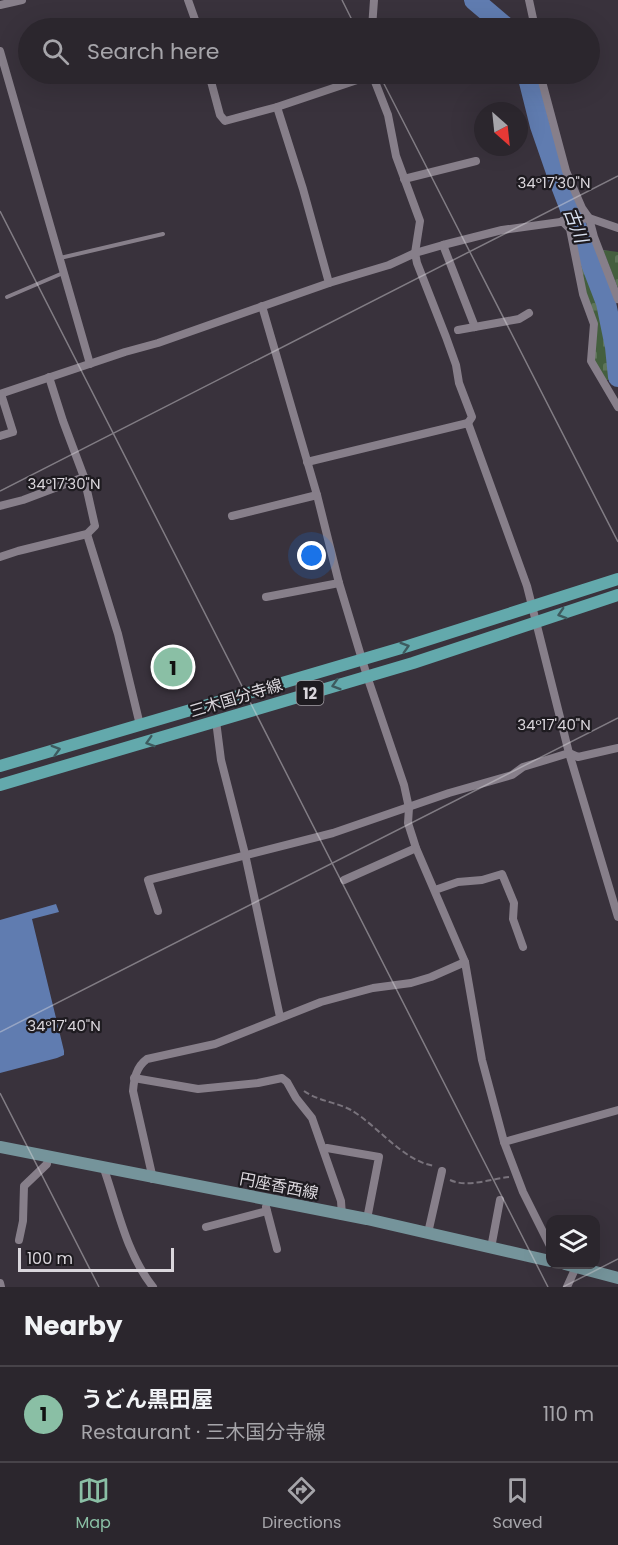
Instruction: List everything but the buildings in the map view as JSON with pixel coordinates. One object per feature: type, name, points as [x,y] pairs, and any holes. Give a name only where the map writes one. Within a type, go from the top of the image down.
[{"type":"main road","name":"三木国分寺線","points":[[0,766],[362,660],[618,579]]},
{"type":"main road","name":"三木国分寺線","points":[[0,785],[367,676],[618,595]]},
{"type":"main road","name":"円座香西線","points":[[0,1148],[266,1205],[367,1219],[546,1260]]},
{"type":"main road","points":[[582,1269],[618,1278]]},
{"type":"street","points":[[0,5],[22,0]]},
{"type":"street","points":[[188,0],[194,18]]},
{"type":"street","points":[[373,18],[374,0]]},
{"type":"street","points":[[529,0],[533,18]]},
{"type":"street","points":[[0,51],[90,364]]},
{"type":"street","points":[[211,84],[220,115],[225,121],[277,107],[343,84]]},
{"type":"street","points":[[307,462],[468,423],[472,417],[459,382],[456,365],[415,254],[420,222],[396,156],[388,115],[376,84]]},
{"type":"street","points":[[543,84],[566,171],[618,299]]},
{"type":"street","points":[[277,107],[329,283]]},
{"type":"street","points":[[404,179],[476,161]]},
{"type":"street","points":[[0,436],[13,432],[1,394],[49,377],[389,265],[443,245],[502,230],[586,218],[618,228]]},
{"type":"street","points":[[565,221],[570,230],[583,294],[594,324],[591,361],[618,407]]},
{"type":"street","points":[[443,245],[475,327]]},
{"type":"street","points":[[262,306],[317,495],[339,583],[367,676],[404,785],[409,808],[408,823],[416,848],[465,962],[482,1060],[504,1142],[516,1176],[546,1238]]},
{"type":"street","points":[[458,330],[519,319],[529,313]]},
{"type":"street","points":[[0,557],[87,534],[95,526],[84,477],[49,377]]},
{"type":"street","points":[[468,423],[527,586],[569,753],[618,917]]},
{"type":"street","points":[[0,506],[23,500],[84,477]]},
{"type":"street","points":[[232,516],[317,495]]},
{"type":"street","points":[[87,534],[118,634],[140,725]]},
{"type":"street","points":[[266,597],[339,583]]},
{"type":"street","points":[[216,721],[221,760],[245,854],[280,1017]]},
{"type":"street","points":[[158,910],[148,880],[333,833],[449,793],[512,775],[523,767],[569,753],[578,757],[618,748]]},
{"type":"street","points":[[344,880],[416,848]]},
{"type":"street","points":[[435,890],[458,882],[482,880],[502,874],[514,903],[513,919],[523,947]]},
{"type":"street","points":[[153,1179],[133,1091],[134,1078],[141,1063],[147,1059],[215,1044],[321,1002],[373,988],[411,983],[465,962]]},
{"type":"street","points":[[134,1078],[198,1089],[258,1083],[282,1078],[312,1118],[341,1201],[342,1216]]},
{"type":"street","points":[[504,1142],[618,1110]]},
{"type":"street","points":[[327,1148],[379,1157],[367,1219]]},
{"type":"street","points":[[19,1240],[24,1186],[47,1164],[48,1157]]},
{"type":"street","points":[[104,1169],[132,1254],[140,1271],[153,1287]]},
{"type":"street","points":[[428,1233],[442,1171]]},
{"type":"street","points":[[491,1248],[500,1200]]},
{"type":"street","points":[[206,1227],[266,1205],[277,1249]]},
{"type":"street","points":[[567,1287],[570,1269]]},
{"type":"lane","points":[[59,258],[163,234]]},
{"type":"lane","points":[[7,297],[64,273]]},
{"type":"path","points":[[287,1082],[292,1081],[309,1095],[335,1102],[353,1111],[417,1161],[437,1167],[450,1180],[457,1183],[467,1184],[516,1176]]},
{"type":"green space","points":[[603,250],[618,252],[618,288]]},
{"type":"green space","points":[[583,263],[606,312],[611,380],[604,380],[594,361],[593,352],[598,325],[586,296],[578,264]]},
{"type":"water","points":[[56,904],[59,912],[32,919],[64,1055],[0,1073],[0,920]]},
{"type":"waterway","name":"古川","points":[[474,0],[495,18]]},
{"type":"waterway","name":"古川","points":[[530,84],[540,126],[558,178],[606,303],[615,347],[618,377]]},
{"type":"place","name":"うどん黒田屋","points":[[173,667]]}]
